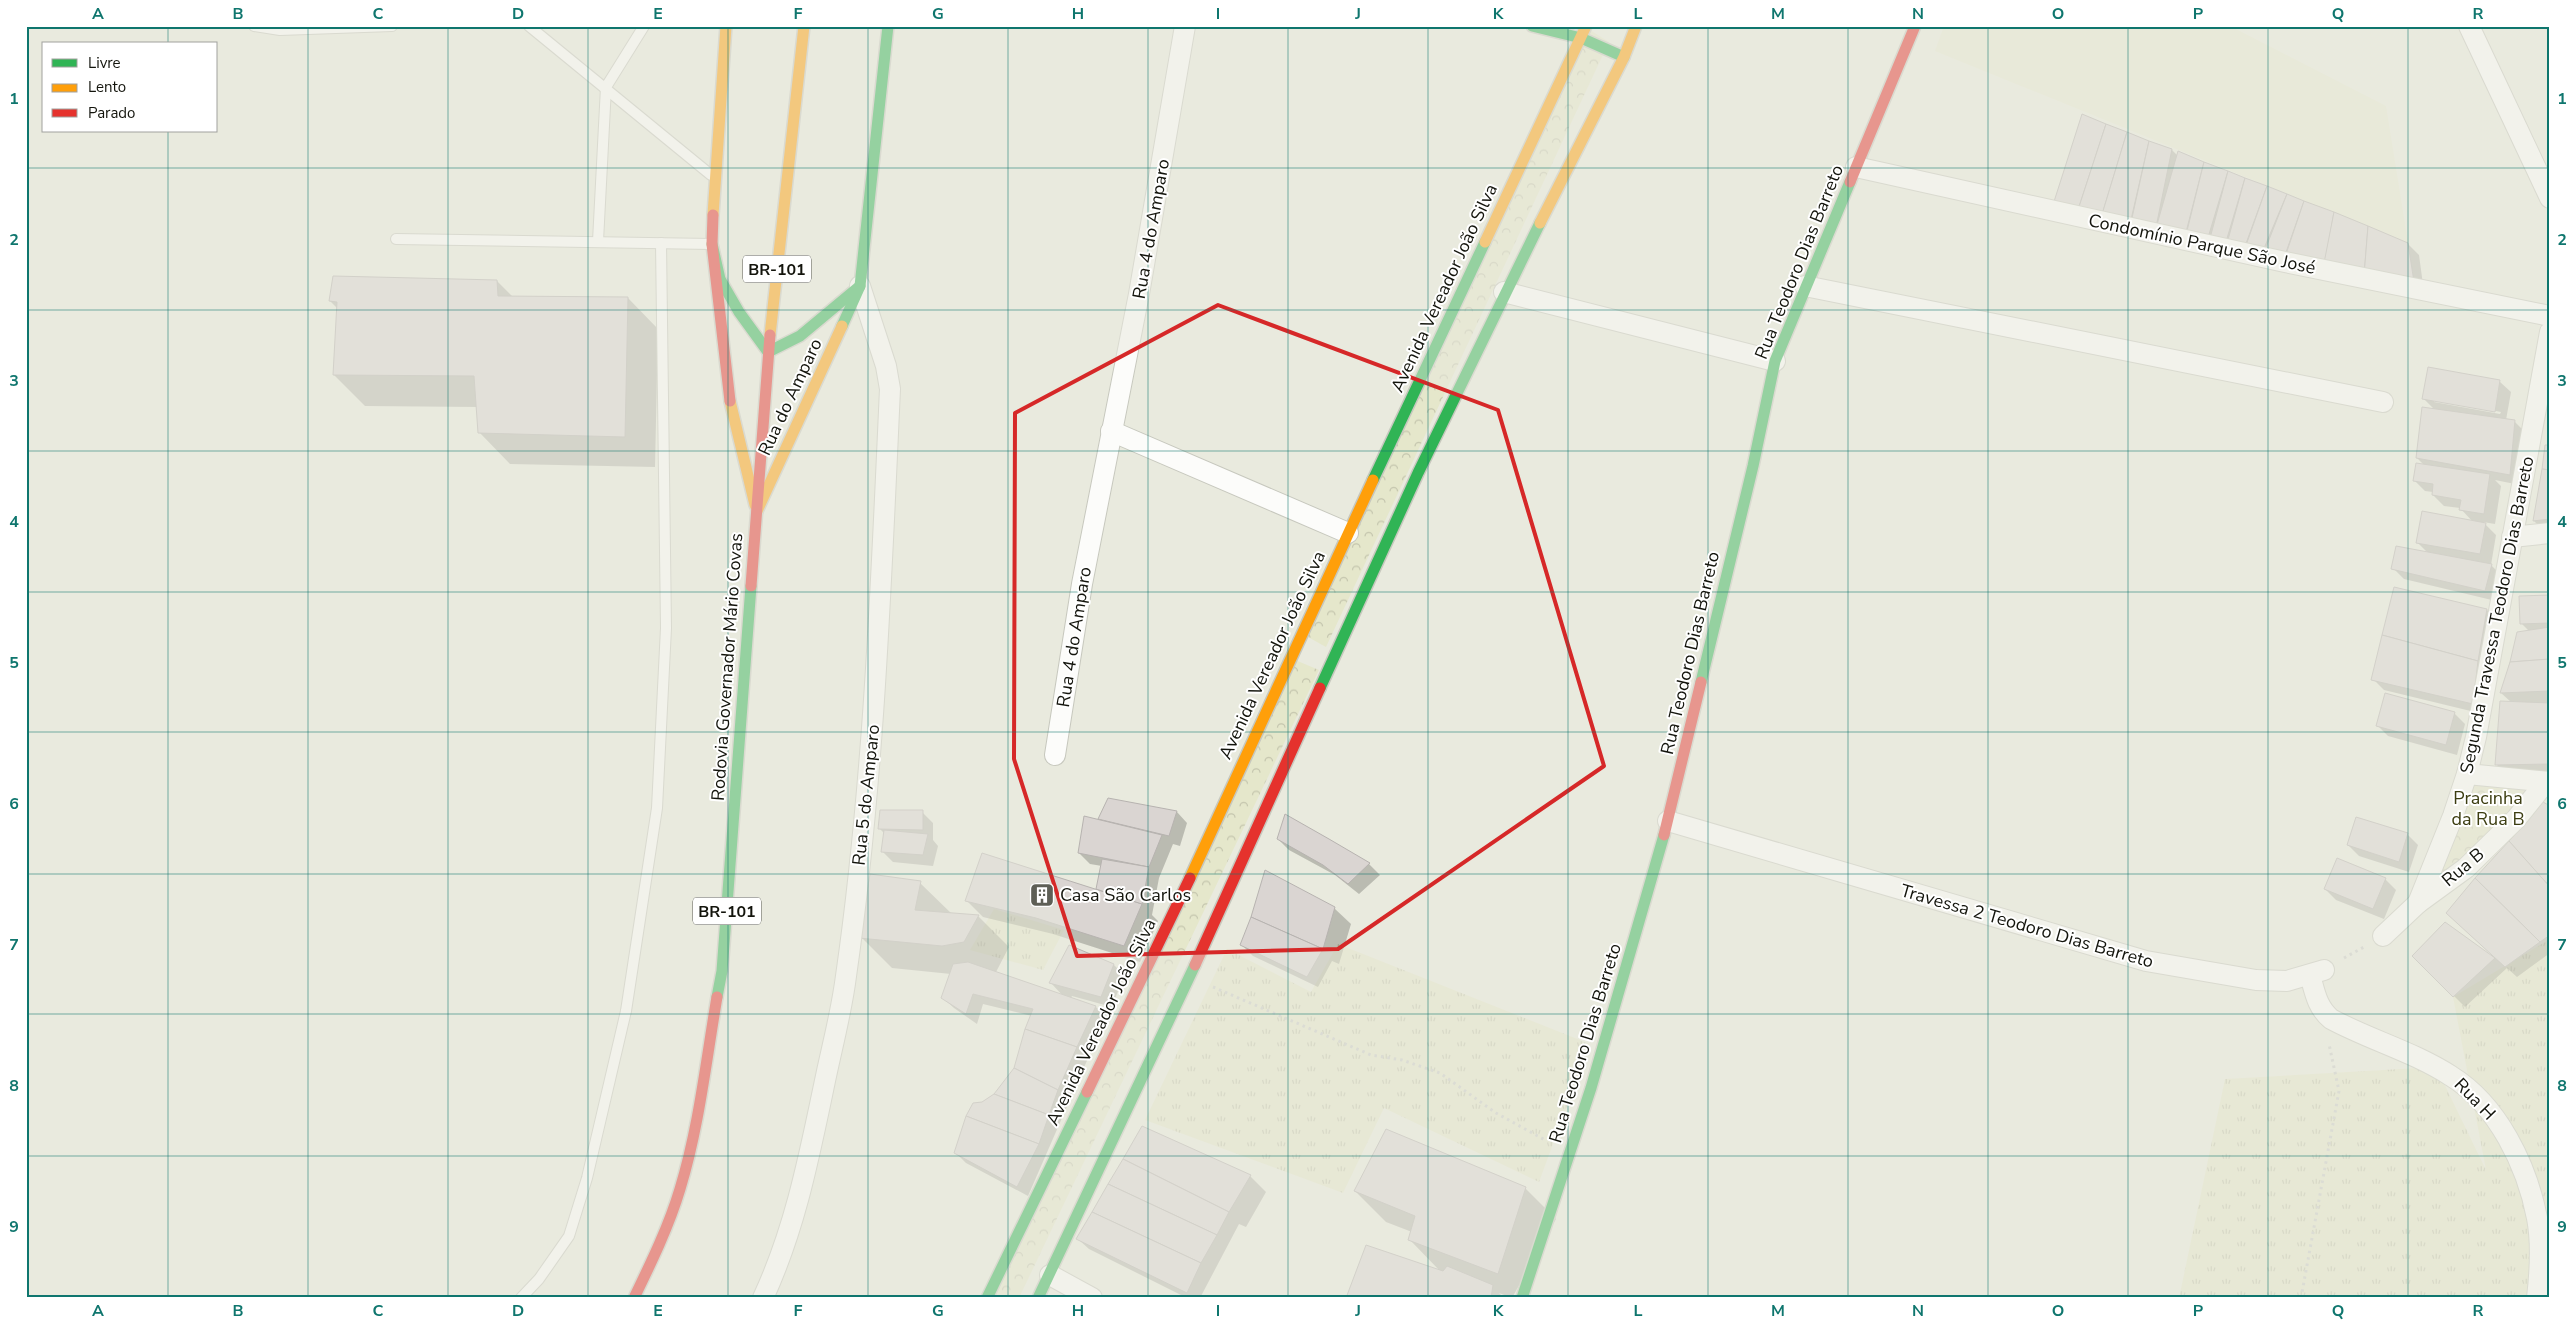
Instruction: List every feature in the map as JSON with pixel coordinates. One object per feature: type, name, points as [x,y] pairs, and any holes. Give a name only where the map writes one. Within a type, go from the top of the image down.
[{"type":"main road","points":[[726,26],[714,177],[712,244],[720,279],[739,312],[768,352],[800,336],[860,286]]},
{"type":"main road","name":"Rodovia Governador Mário Covas","points":[[634,1298],[653,1259],[680,1189],[714,1028],[722,971],[768,352],[804,26]]},
{"type":"main road","name":"Rua do Amparo","points":[[756,512],[860,286],[888,26]]},
{"type":"main road","points":[[1532,26],[1581,38],[1624,57]]},
{"type":"main road","name":"Avenida Vereador João Silva","points":[[987,1298],[1307,633],[1348,533],[1463,300],[1586,26]]},
{"type":"main road","points":[[1038,1298],[1189,978],[1334,644],[1489,312],[1504,292],[1624,57],[1636,26]]},
{"type":"main road","name":"Rua Teodoro Dias Barreto","points":[[1522,1298],[1592,1088],[1668,821],[1753,466],[1775,361],[1915,26]]},
{"type":"main road","name":"Rua do Amparo","points":[[712,244],[731,412],[756,512]]},
{"type":"street","name":"Rua 4 do Amparo","points":[[1055,755],[1082,584],[1161,175],[1184,26]]},
{"type":"street","points":[[2469,26],[2550,198]]},
{"type":"street","name":"Condomínio Parque São José","points":[[1856,167],[2313,268],[2550,316]]},
{"type":"street","name":"Rua 5 do Amparo","points":[[764,1298],[778,1268],[794,1221],[808,1166],[846,978],[867,803],[875,704],[890,389],[886,366],[860,286]]},
{"type":"street","points":[[1805,286],[2383,402]]},
{"type":"street","points":[[1504,292],[1775,361]]},
{"type":"street","name":"Segunda Travessa Teodoro Dias Barreto","points":[[2382,936],[2418,903],[2467,774],[2476,737],[2550,332]]},
{"type":"street","points":[[1112,430],[1348,533]]},
{"type":"street","points":[[2512,537],[2550,533]]},
{"type":"street","points":[[2467,774],[2547,782]]},
{"type":"street","name":"Rua B","points":[[2418,903],[2466,868],[2516,819],[2547,782]]},
{"type":"street","name":"Travessa 2 Teodoro Dias Barreto","points":[[1668,821],[2146,961],[2256,980],[2287,980],[2317,973]]},
{"type":"street","points":[[2317,973],[2322,1011]]},
{"type":"street","name":"Rua H","points":[[2322,1011],[2331,1020],[2452,1076],[2472,1092],[2492,1113],[2514,1152],[2528,1184],[2537,1219],[2540,1254],[2536,1298]]},
{"type":"street","points":[[1050,1275],[1092,1298]]},
{"type":"lane","points":[[254,26],[280,30],[392,26]]},
{"type":"lane","points":[[529,26],[714,177]]},
{"type":"lane","points":[[598,241],[606,87],[644,26]]},
{"type":"lane","points":[[396,239],[712,244]]},
{"type":"lane","points":[[521,1298],[539,1279],[569,1236],[587,1178],[626,1011],[657,808],[666,628],[661,243]]},
{"type":"path","points":[[2317,973],[2382,936]]},
{"type":"path","points":[[1189,978],[1371,1055],[1402,1060],[1440,1073],[1496,1113],[1570,1154]]},
{"type":"path","points":[[2301,1298],[2339,1091],[2322,1011]]},
{"type":"highlighted area","points":[[1218,305],[1498,410],[1604,766],[1338,949],[1077,956],[1014,759],[1015,413]]},
{"type":"shaded area","points":[[1944,26],[2230,26],[2386,106],[2408,243],[1935,51]]},
{"type":"green space","points":[[1587,28],[1609,42],[1326,647],[1299,632]]},
{"type":"green space","points":[[1288,657],[1319,670],[1019,1298],[989,1298]]},
{"type":"green space","name":"Pracinha da Rua B","points":[[2474,784],[2537,792],[2466,858],[2433,883]]},
{"type":"green space","points":[[994,909],[1064,930],[1043,970],[970,950]]},
{"type":"green space","points":[[2550,939],[2550,1298],[2179,1298],[2225,1079],[2436,1067],[2486,1170],[2453,997]]},
{"type":"green space","points":[[1338,944],[1590,1044],[1539,1182],[1384,1108],[1343,1193],[1145,1120],[1227,949],[1311,992]]},
{"type":"building","points":[[2082,114],[2106,124],[2076,216],[2051,211]]},
{"type":"building","points":[[2106,124],[2127,132],[2100,221],[2076,216]]},
{"type":"building","points":[[2127,132],[2149,141],[2130,224],[2100,221]]},
{"type":"building","points":[[2149,141],[2172,149],[2155,232],[2130,227]]},
{"type":"building","points":[[2178,151],[2204,162],[2185,236],[2156,228]]},
{"type":"building","points":[[2204,162],[2228,171],[2207,241],[2185,239]]},
{"type":"building","points":[[2228,171],[2245,178],[2225,245],[2209,242]]},
{"type":"building","points":[[2245,178],[2267,186],[2244,249],[2226,247]]},
{"type":"building","points":[[2267,186],[2287,194],[2262,253],[2244,251]]},
{"type":"building","points":[[2287,194],[2304,201],[2284,258],[2263,255]]},
{"type":"building","points":[[2304,201],[2334,212],[2324,268],[2284,260]]},
{"type":"building","points":[[2334,212],[2368,226],[2364,276],[2324,263]]},
{"type":"building","points":[[2368,226],[2408,243],[2414,282],[2364,276]]},
{"type":"building","points":[[333,276],[497,280],[498,296],[628,297],[625,437],[478,433],[474,376],[333,375],[337,302],[329,301]]},
{"type":"building","points":[[2428,367],[2500,380],[2495,412],[2422,399]]},
{"type":"building","points":[[2422,407],[2515,420],[2510,475],[2416,458]]},
{"type":"building","points":[[2545,445],[2550,445],[2550,470],[2542,469]]},
{"type":"building","points":[[2416,463],[2490,474],[2484,514],[2459,510],[2461,500],[2432,495],[2433,484],[2413,481]]},
{"type":"building","points":[[2542,469],[2550,470],[2550,519],[2533,521]]},
{"type":"building","points":[[2422,511],[2486,523],[2480,554],[2416,543]]},
{"type":"building","points":[[2396,546],[2492,564],[2485,591],[2391,569]]},
{"type":"building","points":[[2394,587],[2487,609],[2478,661],[2382,635]]},
{"type":"building","points":[[2550,595],[2550,623],[2520,624],[2519,596]]},
{"type":"building","points":[[2550,627],[2550,659],[2510,662],[2517,632]]},
{"type":"building","points":[[2382,635],[2478,661],[2473,704],[2371,680]]},
{"type":"building","points":[[2550,659],[2550,691],[2500,693],[2510,662]]},
{"type":"building","points":[[2385,693],[2455,712],[2446,745],[2376,726]]},
{"type":"building","points":[[2500,701],[2550,703],[2550,764],[2495,765]]},
{"type":"building","points":[[1108,798],[1177,811],[1169,836],[1098,819]]},
{"type":"building","points":[[2543,802],[2550,806],[2550,880],[2546,883],[2509,841]]},
{"type":"building","points":[[880,810],[923,810],[923,830],[878,829]]},
{"type":"building","points":[[1285,814],[1370,863],[1348,884],[1323,865],[1277,839]]},
{"type":"building","points":[[1084,816],[1162,835],[1149,867],[1078,853]]},
{"type":"building","points":[[2356,817],[2408,833],[2399,862],[2347,845]]},
{"type":"building","points":[[884,830],[928,834],[923,855],[881,852]]},
{"type":"building","points":[[2509,841],[2550,887],[2550,935],[2540,942],[2475,878]]},
{"type":"building","name":"Casa São Carlos","points":[[982,853],[1142,904],[1124,946],[1036,918],[965,901]]},
{"type":"building","points":[[2337,858],[2386,878],[2373,909],[2324,889]]},
{"type":"building","points":[[1102,859],[1149,867],[1142,904],[1096,889]]},
{"type":"building","points":[[1265,870],[1335,907],[1323,949],[1251,917]]},
{"type":"building","points":[[870,874],[921,881],[915,910],[979,915],[964,942],[942,946],[859,938]]},
{"type":"building","points":[[2475,878],[2540,942],[2505,967],[2446,913]]},
{"type":"building","points":[[1251,917],[1323,949],[1307,977],[1240,945]]},
{"type":"building","points":[[2445,922],[2495,958],[2453,997],[2412,956]]},
{"type":"building","points":[[1069,945],[1114,964],[1101,997],[1049,983]]},
{"type":"building","points":[[968,962],[1096,1006],[1077,1047],[1025,1029],[1033,1009],[973,994],[966,1014],[941,998],[953,964]]},
{"type":"building","points":[[1025,1029],[1077,1047],[1058,1090],[1014,1068]]},
{"type":"building","points":[[1014,1068],[1058,1090],[1049,1115],[994,1094]]},
{"type":"building","points":[[994,1094],[1049,1115],[1039,1144],[966,1116],[973,1103],[982,1102]]},
{"type":"building","points":[[966,1116],[1039,1144],[1017,1187],[954,1153]]},
{"type":"building","points":[[1142,1126],[1251,1175],[1229,1212],[1123,1159]]},
{"type":"building","points":[[1386,1129],[1526,1187],[1498,1274],[1408,1240],[1415,1216],[1354,1191]]},
{"type":"building","points":[[1123,1159],[1229,1212],[1217,1235],[1108,1184]]},
{"type":"building","points":[[1108,1184],[1217,1235],[1201,1263],[1092,1212]]},
{"type":"building","points":[[1092,1212],[1201,1263],[1187,1293],[1076,1239]]},
{"type":"building","points":[[1366,1245],[1443,1271],[1447,1266],[1493,1285],[1491,1298],[1346,1298]]},
{"type":"traffic: fast","points":[[842,326],[860,286],[888,26]]},
{"type":"traffic: fast","points":[[1532,26],[1581,38],[1624,57]]},
{"type":"traffic: fast","points":[[1701,682],[1753,466],[1775,361],[1850,182]]},
{"type":"traffic: fast","points":[[1320,688],[1418,473],[1540,223]]},
{"type":"traffic: fast","points":[[1373,480],[1485,242]]},
{"type":"traffic: fast","points":[[712,244],[720,279],[739,312],[768,352],[800,336],[860,286]]},
{"type":"traffic: fast","points":[[717,997],[722,971],[751,586]]},
{"type":"traffic: fast","points":[[1522,1298],[1591,1088],[1664,835]]},
{"type":"traffic: fast","points":[[1038,1298],[1195,965]]},
{"type":"traffic: fast","points":[[987,1298],[1087,1092]]},
{"type":"traffic: slow","points":[[713,215],[726,26]]},
{"type":"traffic: slow","points":[[770,335],[804,26]]},
{"type":"traffic: slow","points":[[1485,242],[1586,26]]},
{"type":"traffic: slow","points":[[1540,223],[1624,57],[1636,26]]},
{"type":"traffic: slow","points":[[757,511],[842,326]]},
{"type":"traffic: slow","points":[[730,401],[755,505]]},
{"type":"traffic: slow","points":[[1190,878],[1373,480]]},
{"type":"traffic: jam","points":[[1850,182],[1915,26]]},
{"type":"traffic: jam","points":[[713,215],[712,244],[730,401]]},
{"type":"traffic: jam","points":[[751,586],[770,335]]},
{"type":"traffic: jam","points":[[1664,835],[1701,682]]},
{"type":"traffic: jam","points":[[1195,965],[1320,688]]},
{"type":"traffic: jam","points":[[1087,1092],[1190,878]]},
{"type":"traffic: jam","points":[[634,1298],[665,1231],[687,1166],[702,1094],[717,997]]},
{"type":"place","name":"Casa São Carlos","points":[[1042,895]]}]
